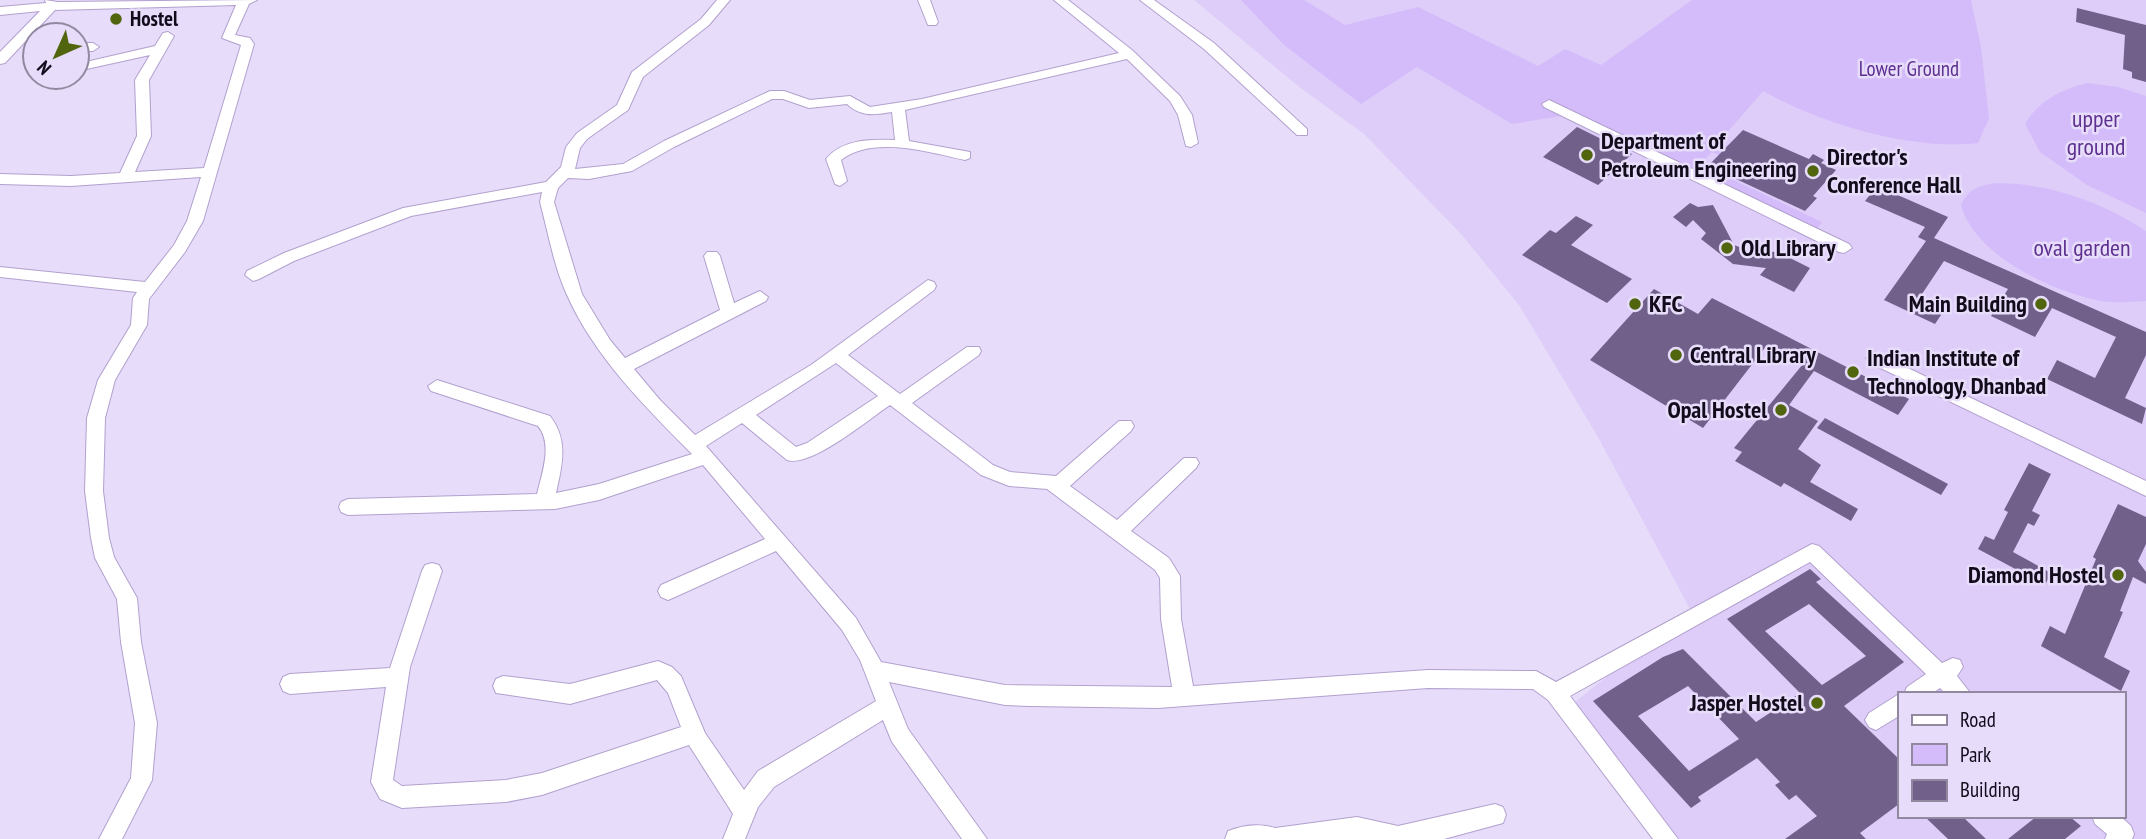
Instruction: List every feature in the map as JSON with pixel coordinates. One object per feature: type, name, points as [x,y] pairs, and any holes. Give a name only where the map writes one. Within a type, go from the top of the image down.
[{"type":"street","points":[[0,11],[52,2],[248,0],[228,38],[248,44],[195,221],[180,248],[141,298],[139,325],[107,380],[102,396],[93,451],[100,538],[105,558],[127,598],[131,642],[146,723],[145,759],[141,780],[110,839]]},
{"type":"street","points":[[724,0],[705,22],[637,75],[623,107],[575,144],[564,173],[551,186],[547,202],[574,294],[604,344],[622,367],[779,541],[849,624],[874,670],[887,706],[911,753],[976,839]]},
{"type":"street","points":[[924,0],[932,22]]},
{"type":"street","points":[[1060,0],[1128,55],[1178,103],[1184,111],[1191,143]]},
{"type":"street","points":[[1146,0],[1209,46],[1302,132]]},
{"type":"street","points":[[0,60],[11,42],[52,2]]},
{"type":"street","points":[[125,178],[144,136],[140,86],[168,36]]},
{"type":"street","points":[[91,64],[161,49]]},
{"type":"street","points":[[564,173],[599,174],[628,168],[669,144],[770,95],[784,95],[809,104],[850,100],[864,111],[898,107],[1128,55]]},
{"type":"street","points":[[1549,104],[1844,248]]},
{"type":"street","points":[[898,107],[902,142]]},
{"type":"street","points":[[840,181],[833,159],[838,153],[902,142],[965,155]]},
{"type":"street","points":[[0,178],[71,181],[211,172]]},
{"type":"street","points":[[253,275],[289,257],[408,212],[551,186]]},
{"type":"street","points":[[712,256],[729,313]]},
{"type":"street","points":[[0,272],[148,288]]},
{"type":"street","points":[[348,507],[545,501],[599,492],[699,451],[743,414],[836,355],[928,286]]},
{"type":"street","points":[[622,367],[760,297]]},
{"type":"street","points":[[743,414],[783,449],[793,455],[801,454],[973,351]]},
{"type":"street","points":[[836,355],[994,474],[1009,479],[1034,478],[1058,486],[1153,554],[1170,576],[1171,619],[1184,696]]},
{"type":"street","points":[[1874,358],[2146,489]]},
{"type":"street","points":[[438,386],[531,417],[552,428],[555,438],[545,501]]},
{"type":"street","points":[[1058,486],[1125,426]]},
{"type":"street","points":[[1119,530],[1190,463]]},
{"type":"street","points":[[668,592],[779,541]]},
{"type":"street","points":[[1555,693],[1812,552],[1946,672],[1960,692]]},
{"type":"street","points":[[432,571],[398,677],[382,782],[388,791],[402,797],[506,791],[542,783],[694,733]]},
{"type":"street","points":[[503,686],[570,694],[659,670],[668,673],[694,733],[745,812]]},
{"type":"street","points":[[874,670],[1005,695],[1184,696],[1428,680],[1536,680],[1555,693],[1667,839]]},
{"type":"street","points":[[1917,692],[1946,672]]},
{"type":"street","points":[[290,684],[398,677]]},
{"type":"street","points":[[1876,720],[1898,705]]},
{"type":"street","points":[[734,839],[745,812],[766,779],[887,706]]},
{"type":"street","points":[[1236,839],[1262,835],[1275,839],[1357,828],[1398,837],[1495,815]]},
{"type":"street","points":[[2105,818],[2123,834],[2116,839]]},
{"type":"shaded area","name":"Indian Institute of Technology, Dhanbad","points":[[1194,0],[2146,0],[2146,839],[1678,839],[1569,707],[1690,609],[1599,439],[1519,305],[1461,234],[1364,134],[1298,86]]},
{"type":"green space","name":"Lower Ground","points":[[1241,0],[1304,0],[1345,25],[1418,7],[1538,66],[1565,49],[1601,65],[1692,0],[1971,0],[1981,47],[1989,119],[1978,143],[1925,143],[1896,139],[1839,124],[1763,91],[1719,142],[1771,166],[1762,176],[1712,152],[1700,164],[1822,222],[1815,232],[1568,115],[1512,124],[1417,67],[1361,104],[1284,45]]},
{"type":"green space","name":"upper ground","points":[[2087,83],[2118,87],[2146,96],[2146,213],[2087,185],[2040,152],[2025,124],[2044,102],[2068,89]]},
{"type":"green space","name":"oval garden","points":[[1996,183],[2035,186],[2074,196],[2112,211],[2146,231],[2146,301],[2105,302],[2074,294],[2034,277],[1996,253],[1980,239],[1968,223],[1961,205],[1975,189]]},
{"type":"building","points":[[2077,8],[2146,25],[2146,82],[2132,78],[2132,72],[2123,69],[2125,35],[2076,22]]},
{"type":"building","name":"Department of Petroleum Engineering","points":[[1577,127],[1632,154],[1598,185],[1543,157]]},
{"type":"building","name":"Director's Conference Hall","points":[[1743,130],[1809,159],[1813,154],[1824,160],[1821,163],[1836,170],[1813,196],[1817,198],[1805,211],[1708,166]]},
{"type":"building","name":"Main Building","points":[[1877,186],[1948,217],[1934,238],[2146,332],[2146,355],[2125,398],[2146,408],[2142,424],[2047,379],[2057,360],[2095,378],[2116,337],[2052,308],[2035,337],[1991,316],[2008,289],[1944,261],[1920,297],[1945,309],[1935,324],[1884,300],[1926,241],[1918,237],[1925,227],[1865,201]]},
{"type":"building","name":"Old Library","points":[[1690,203],[1698,207],[1713,205],[1734,245],[1750,251],[1778,252],[1810,268],[1794,292],[1760,275],[1766,268],[1733,264],[1701,239],[1706,233],[1693,220],[1686,227],[1673,217]]},
{"type":"building","points":[[1576,216],[1593,225],[1571,245],[1632,279],[1607,303],[1522,255],[1550,230],[1556,233]]},
{"type":"building","points":[[1654,289],[1698,314],[1712,298],[1909,399],[1898,415],[1814,371],[1789,405],[1818,421],[1798,449],[1821,465],[1810,482],[1858,509],[1851,521],[1784,483],[1781,487],[1735,461],[1742,452],[1734,448],[1803,364],[1767,345],[1703,428],[1590,360]]},
{"type":"building","points":[[1825,418],[1948,484],[1941,495],[1817,428]]},
{"type":"building","points":[[2029,463],[2051,474],[2032,511],[2040,515],[2034,526],[2028,523],[2013,552],[2051,573],[2045,585],[1978,549],[1985,536],[1994,540],[2008,512],[2004,510]]},
{"type":"building","name":"Diamond Hostel","points":[[2118,504],[2146,517],[2146,544],[2138,561],[2146,572],[2146,584],[2133,577],[2120,611],[2123,612],[2104,657],[2130,671],[2121,691],[2041,646],[2050,626],[2065,634],[2096,559],[2093,557]]},
{"type":"building","name":"Jasper Hostel","points":[[1810,569],[1821,579],[1816,582],[1904,662],[1844,706],[1898,758],[1898,805],[1860,833],[1866,839],[1785,839],[1817,816],[1796,795],[1789,800],[1775,785],[1780,782],[1757,758],[1698,797],[1701,801],[1691,808],[1593,701],[1663,657],[1683,649],[1756,722],[1800,693],[1727,619]],"holes":[[[1809,604],[1866,656],[1822,685],[1765,631]],[[1688,686],[1739,739],[1689,771],[1638,716]]]},
{"type":"building","points":[[1926,818],[1964,818],[1986,839],[1948,839]]},
{"type":"building","points":[[2034,818],[2071,818],[2081,826],[2065,839],[2008,839]]},
{"type":"place","name":"Hostel","points":[[116,19]]},
{"type":"place","name":"Department of Petroleum Engineering","points":[[1587,155]]},
{"type":"place","name":"Director's Conference Hall","points":[[1813,171]]},
{"type":"place","name":"Old Library","points":[[1727,248]]},
{"type":"place","name":"KFC","points":[[1635,304]]},
{"type":"place","name":"Main Building","points":[[2041,304]]},
{"type":"place","name":"Central Library","points":[[1676,355]]},
{"type":"place","name":"Indian Institute of Technology, Dhanbad","points":[[1853,372]]},
{"type":"place","name":"Opal Hostel","points":[[1781,410]]},
{"type":"place","name":"Diamond Hostel","points":[[2118,575]]},
{"type":"place","name":"Jasper Hostel","points":[[1817,703]]}]
